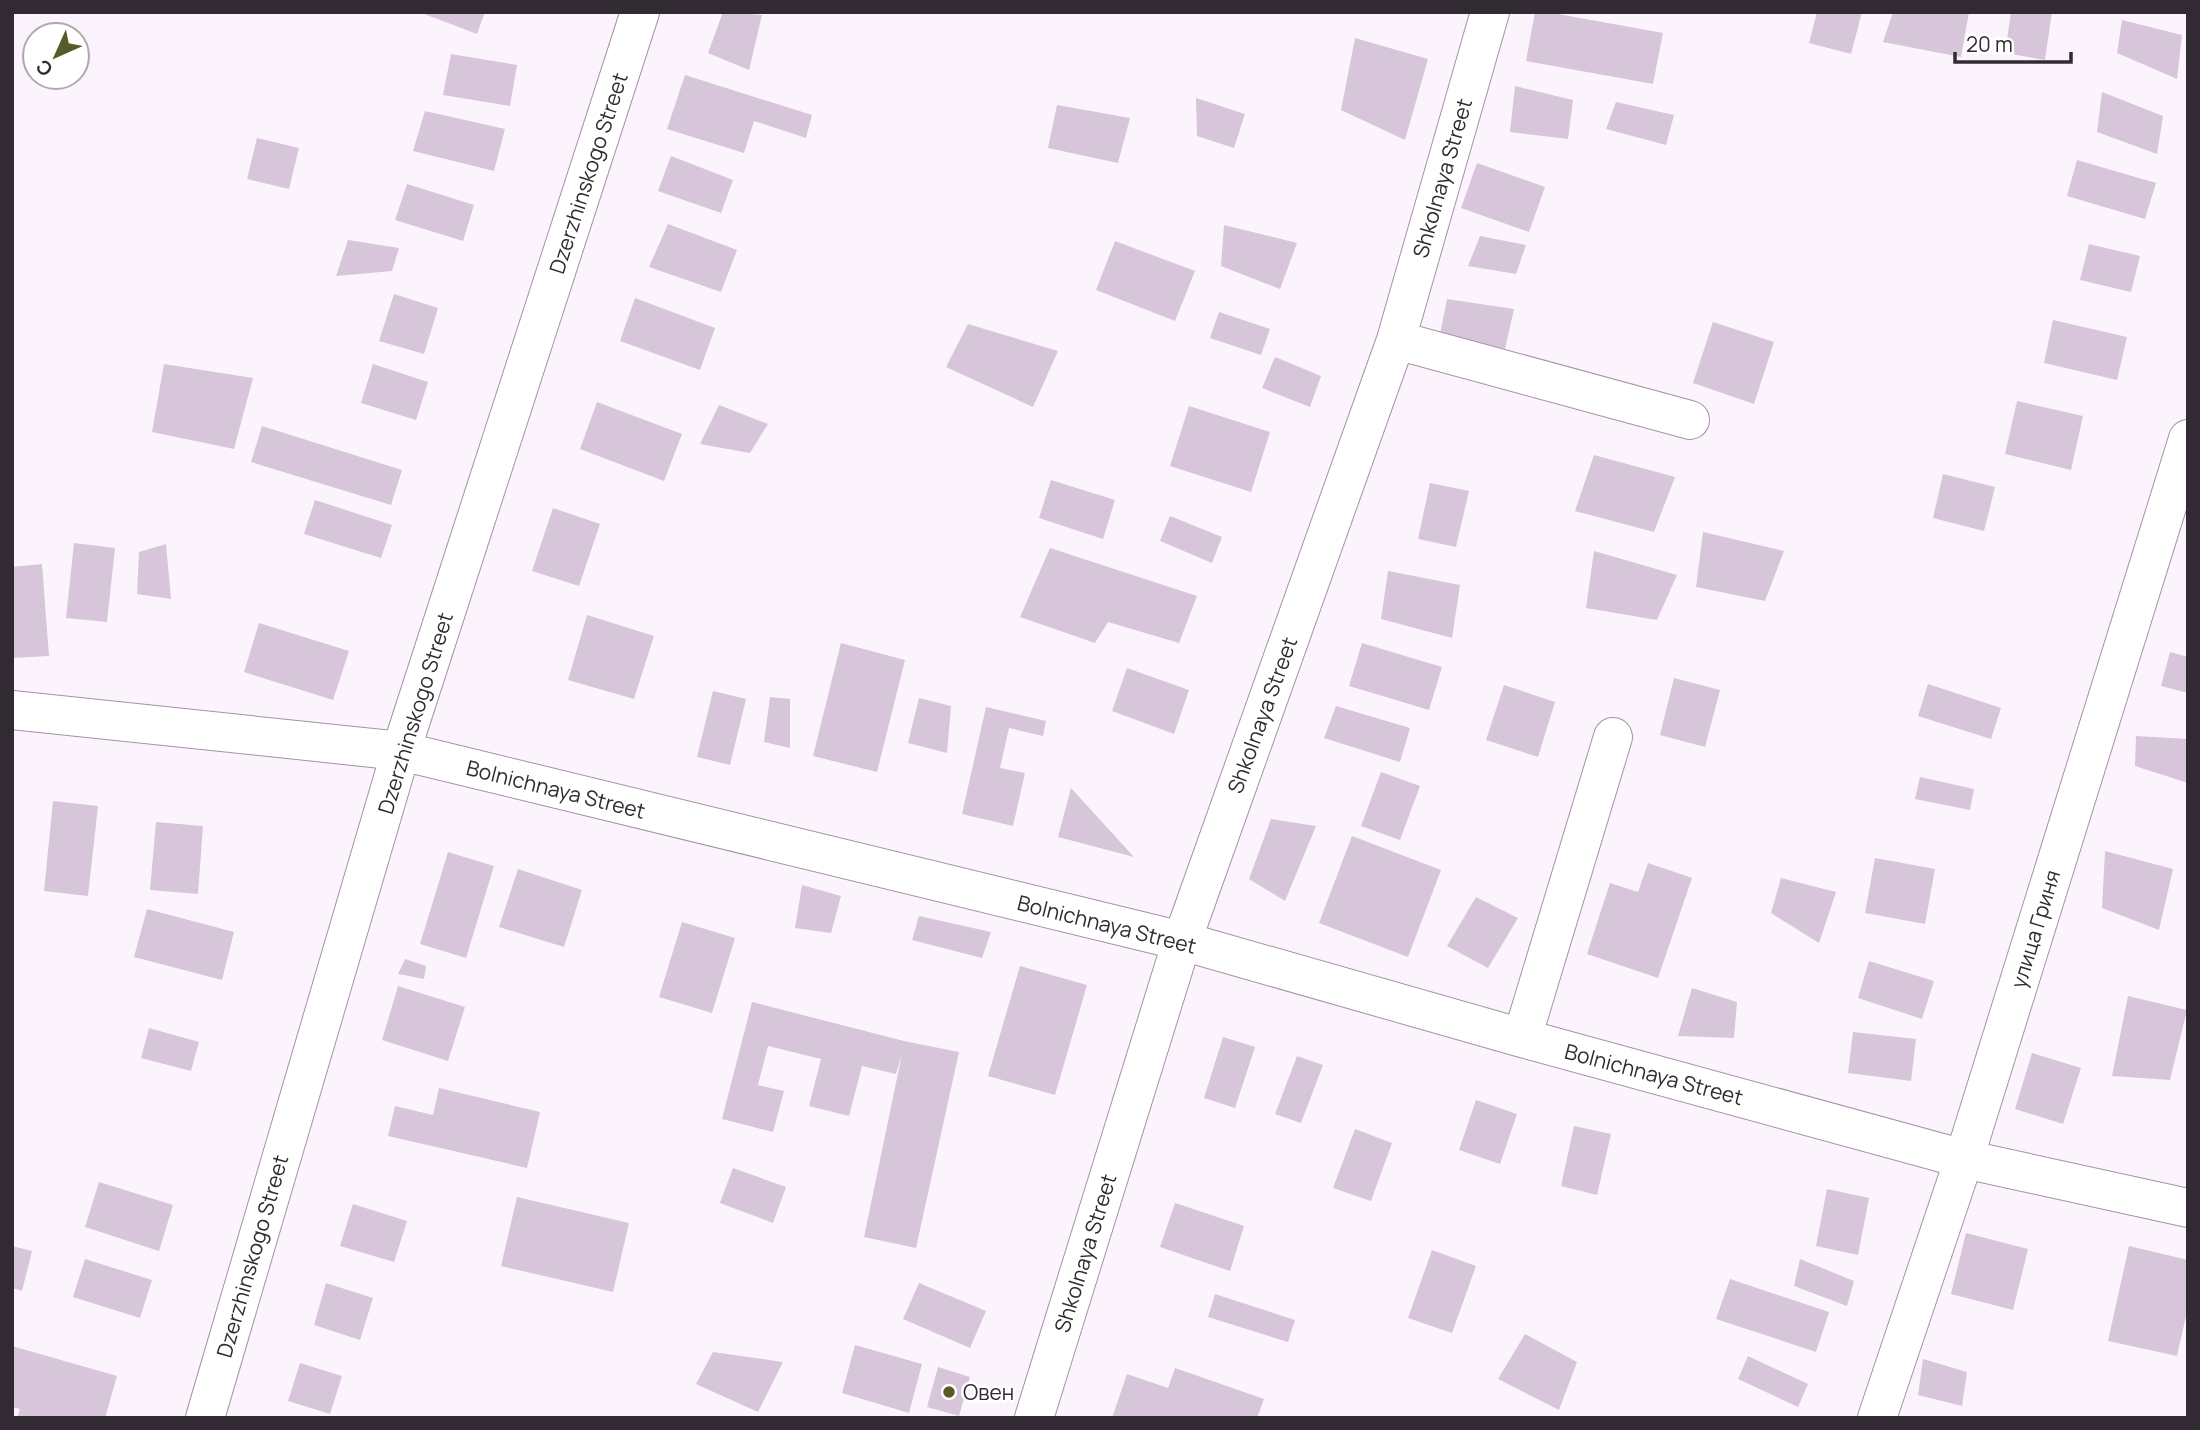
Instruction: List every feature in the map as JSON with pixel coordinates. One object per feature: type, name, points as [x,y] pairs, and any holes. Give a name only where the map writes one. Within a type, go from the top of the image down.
[{"type":"street","name":"Dzerzhinskogo Street","points":[[205,1418],[401,751],[640,12]]},
{"type":"street","name":"Shkolnaya Street","points":[[1034,1418],[1182,941],[1396,340],[1490,12]]},
{"type":"street","points":[[1396,340],[1690,421]]},
{"type":"street","name":"улица Гриня","points":[[1877,1418],[1964,1159],[2188,439]]},
{"type":"street","name":"Bolnichnaya Street","points":[[12,710],[401,751],[1182,941],[1522,1038],[1964,1159],[2188,1208]]},
{"type":"street","points":[[1522,1038],[1613,737]]},
{"type":"building","points":[[419,12],[485,12],[477,34]]},
{"type":"building","points":[[723,12],[762,15],[749,70],[708,53]]},
{"type":"building","points":[[1535,12],[1663,33],[1653,84],[1526,61]]},
{"type":"building","points":[[1817,12],[1862,12],[1851,54],[1809,43]]},
{"type":"building","points":[[1893,12],[1969,12],[1961,57],[1883,42]]},
{"type":"building","points":[[2011,12],[2052,12],[2045,60],[2005,53]]},
{"type":"building","points":[[2122,20],[2182,35],[2177,79],[2117,53]]},
{"type":"building","points":[[1355,38],[1428,59],[1405,140],[1341,110]]},
{"type":"building","points":[[451,54],[517,65],[510,106],[443,95]]},
{"type":"building","points":[[685,75],[812,115],[806,138],[754,121],[744,153],[667,129]]},
{"type":"building","points":[[1515,86],[1573,100],[1568,139],[1510,132]]},
{"type":"building","points":[[2102,92],[2163,116],[2157,154],[2097,132]]},
{"type":"building","points":[[1196,98],[1245,114],[1234,148],[1197,136]]},
{"type":"building","points":[[1616,102],[1674,115],[1666,145],[1606,129]]},
{"type":"building","points":[[1057,105],[1130,118],[1118,163],[1048,148]]},
{"type":"building","points":[[425,111],[505,129],[494,171],[413,151]]},
{"type":"building","points":[[257,138],[299,148],[289,189],[247,179]]},
{"type":"building","points":[[671,156],[733,180],[721,213],[658,191]]},
{"type":"building","points":[[2077,160],[2156,183],[2145,219],[2067,196]]},
{"type":"building","points":[[1477,163],[1545,187],[1529,232],[1461,208]]},
{"type":"building","points":[[407,184],[474,205],[463,241],[395,220]]},
{"type":"building","points":[[668,224],[737,250],[721,292],[649,267]]},
{"type":"building","points":[[1224,225],[1297,243],[1280,289],[1221,266]]},
{"type":"building","points":[[1480,236],[1526,245],[1516,274],[1468,266]]},
{"type":"building","points":[[348,240],[399,248],[392,271],[336,276]]},
{"type":"building","points":[[1115,241],[1195,271],[1175,321],[1096,290]]},
{"type":"building","points":[[2089,244],[2140,256],[2131,292],[2080,280]]},
{"type":"building","points":[[394,294],[438,308],[424,354],[379,341]]},
{"type":"building","points":[[635,298],[715,328],[700,370],[620,341]]},
{"type":"building","points":[[1447,299],[1514,309],[1505,349],[1440,334]]},
{"type":"building","points":[[1219,312],[1270,329],[1261,355],[1210,338]]},
{"type":"building","points":[[2053,320],[2127,337],[2117,380],[2044,363]]},
{"type":"building","points":[[1713,322],[1774,342],[1754,404],[1693,383]]},
{"type":"building","points":[[968,324],[1058,351],[1033,407],[946,367]]},
{"type":"building","points":[[1275,357],[1321,376],[1310,407],[1262,388]]},
{"type":"building","points":[[164,364],[253,378],[234,449],[152,432]]},
{"type":"building","points":[[373,364],[428,382],[416,420],[361,403]]},
{"type":"building","points":[[2017,401],[2083,416],[2071,470],[2005,454]]},
{"type":"building","points":[[597,402],[682,434],[664,481],[580,449]]},
{"type":"building","points":[[719,405],[768,424],[750,453],[700,444]]},
{"type":"building","points":[[1189,406],[1270,432],[1251,492],[1170,466]]},
{"type":"building","points":[[262,426],[402,470],[391,505],[251,462]]},
{"type":"building","points":[[1594,455],[1675,477],[1654,532],[1575,511]]},
{"type":"building","points":[[1943,474],[1995,487],[1984,531],[1933,518]]},
{"type":"building","points":[[1051,480],[1115,500],[1103,539],[1039,518]]},
{"type":"building","points":[[1430,483],[1469,491],[1456,547],[1418,539]]},
{"type":"building","points":[[315,500],[392,525],[381,558],[304,534]]},
{"type":"building","points":[[553,508],[600,524],[579,586],[532,571]]},
{"type":"building","points":[[1170,516],[1222,537],[1212,563],[1160,541]]},
{"type":"building","points":[[1703,532],[1784,551],[1765,601],[1696,587]]},
{"type":"building","points":[[74,543],[115,548],[107,622],[66,618]]},
{"type":"building","points":[[166,544],[171,599],[137,594],[139,552]]},
{"type":"building","points":[[1050,548],[1197,596],[1179,643],[1108,622],[1095,643],[1020,617]]},
{"type":"building","points":[[1594,551],[1677,575],[1657,620],[1586,608]]},
{"type":"building","points":[[42,564],[49,656],[12,658],[12,567]]},
{"type":"building","points":[[1388,571],[1460,585],[1452,638],[1381,619]]},
{"type":"building","points":[[587,615],[654,636],[634,699],[568,680]]},
{"type":"building","points":[[259,623],[349,651],[333,700],[244,672]]},
{"type":"building","points":[[841,643],[905,660],[877,772],[813,756]]},
{"type":"building","points":[[1362,643],[1442,667],[1429,710],[1349,686]]},
{"type":"building","points":[[2170,652],[2188,657],[2188,693],[2161,686]]},
{"type":"building","points":[[1127,668],[1189,690],[1174,734],[1112,711]]},
{"type":"building","points":[[1674,678],[1720,690],[1705,747],[1660,735]]},
{"type":"building","points":[[1928,684],[2001,708],[1991,739],[1918,716]]},
{"type":"building","points":[[1504,685],[1555,702],[1538,757],[1486,740]]},
{"type":"building","points":[[713,691],[746,699],[730,765],[697,757]]},
{"type":"building","points":[[770,697],[790,699],[790,748],[764,742]]},
{"type":"building","points":[[919,698],[951,706],[947,753],[908,743]]},
{"type":"building","points":[[1336,706],[1410,728],[1400,762],[1324,738]]},
{"type":"building","points":[[986,707],[1046,721],[1043,736],[1009,728],[1000,768],[1025,773],[1013,826],[962,814]]},
{"type":"building","points":[[2136,736],[2188,739],[2188,783],[2135,766]]},
{"type":"building","points":[[1381,772],[1420,786],[1400,840],[1361,826]]},
{"type":"building","points":[[1920,777],[1974,789],[1970,810],[1915,799]]},
{"type":"building","points":[[1071,788],[1134,857],[1058,837]]},
{"type":"building","points":[[53,801],[98,806],[88,896],[44,891]]},
{"type":"building","points":[[1271,819],[1316,826],[1285,901],[1249,879]]},
{"type":"building","points":[[156,822],[203,826],[198,894],[150,890]]},
{"type":"building","points":[[1352,836],[1441,870],[1408,957],[1319,923]]},
{"type":"building","points":[[2105,851],[2173,869],[2159,930],[2102,908]]},
{"type":"building","points":[[448,852],[494,866],[466,958],[420,944]]},
{"type":"building","points":[[1875,858],[1935,869],[1925,924],[1865,913]]},
{"type":"building","points":[[1648,863],[1692,878],[1658,978],[1587,954],[1610,883],[1638,892]]},
{"type":"building","points":[[518,869],[582,890],[564,947],[499,927]]},
{"type":"building","points":[[1781,878],[1836,892],[1819,943],[1771,913]]},
{"type":"building","points":[[802,885],[841,896],[831,933],[795,928]]},
{"type":"building","points":[[1476,897],[1518,918],[1488,968],[1447,946]]},
{"type":"building","points":[[147,909],[234,932],[222,980],[134,957]]},
{"type":"building","points":[[919,916],[991,932],[982,958],[912,940]]},
{"type":"building","points":[[682,922],[735,938],[712,1013],[659,997]]},
{"type":"building","points":[[405,959],[426,966],[424,979],[398,974]]},
{"type":"building","points":[[1869,961],[1934,981],[1922,1019],[1858,998]]},
{"type":"building","points":[[1020,966],[1087,985],[1055,1095],[988,1076]]},
{"type":"building","points":[[398,986],[465,1007],[448,1061],[382,1040]]},
{"type":"building","points":[[1692,988],[1737,1002],[1734,1038],[1678,1036]]},
{"type":"building","points":[[2128,996],[2187,1010],[2170,1080],[2112,1076]]},
{"type":"building","points":[[752,1002],[904,1041],[959,1052],[916,1248],[864,1237],[902,1054],[896,1074],[862,1066],[849,1116],[809,1106],[821,1059],[768,1046],[758,1085],[784,1091],[773,1132],[722,1119]]},
{"type":"building","points":[[149,1028],[199,1042],[191,1071],[141,1058]]},
{"type":"building","points":[[1853,1032],[1916,1039],[1911,1081],[1848,1073]]},
{"type":"building","points":[[1223,1037],[1255,1047],[1235,1108],[1204,1098]]},
{"type":"building","points":[[2032,1053],[2081,1068],[2063,1124],[2015,1109]]},
{"type":"building","points":[[1297,1056],[1323,1065],[1301,1123],[1275,1114]]},
{"type":"building","points":[[439,1088],[540,1112],[527,1168],[388,1136],[395,1106],[433,1115]]},
{"type":"building","points":[[1476,1100],[1517,1114],[1500,1164],[1459,1150]]},
{"type":"building","points":[[1574,1126],[1611,1134],[1597,1195],[1561,1186]]},
{"type":"building","points":[[1355,1129],[1392,1143],[1371,1201],[1333,1188]]},
{"type":"building","points":[[733,1168],[786,1187],[773,1223],[720,1203]]},
{"type":"building","points":[[99,1182],[173,1205],[159,1251],[85,1227]]},
{"type":"building","points":[[1827,1189],[1869,1198],[1858,1255],[1816,1246]]},
{"type":"building","points":[[517,1197],[629,1223],[613,1292],[501,1266]]},
{"type":"building","points":[[1175,1203],[1244,1226],[1230,1271],[1160,1247]]},
{"type":"building","points":[[353,1204],[407,1221],[394,1262],[340,1246]]},
{"type":"building","points":[[1966,1233],[2028,1249],[2013,1310],[1951,1294]]},
{"type":"building","points":[[12,1246],[32,1251],[22,1291],[12,1288]]},
{"type":"building","points":[[2129,1246],[2188,1260],[2188,1307],[2177,1356],[2108,1341]]},
{"type":"building","points":[[1432,1250],[1476,1266],[1452,1333],[1408,1318]]},
{"type":"building","points":[[85,1259],[152,1280],[140,1318],[73,1297]]},
{"type":"building","points":[[1800,1259],[1854,1281],[1847,1306],[1794,1286]]},
{"type":"building","points":[[1730,1279],[1829,1312],[1816,1352],[1716,1319]]},
{"type":"building","points":[[326,1283],[373,1298],[360,1340],[314,1325]]},
{"type":"building","points":[[919,1283],[986,1311],[970,1348],[903,1319]]},
{"type":"building","points":[[1215,1294],[1295,1320],[1288,1342],[1208,1317]]},
{"type":"building","points":[[1525,1334],[1577,1362],[1559,1410],[1498,1379]]},
{"type":"building","points":[[855,1345],[922,1364],[909,1413],[842,1393]]},
{"type":"building","points":[[12,1346],[117,1376],[105,1418],[17,1418],[20,1409],[12,1407]]},
{"type":"building","points":[[713,1352],[783,1362],[758,1412],[696,1384]]},
{"type":"building","points":[[1748,1356],[1808,1384],[1798,1407],[1738,1379]]},
{"type":"building","points":[[1923,1359],[1967,1372],[1962,1406],[1918,1395]]},
{"type":"building","points":[[300,1363],[342,1376],[330,1414],[288,1401]]},
{"type":"building","name":"Овен","points":[[938,1367],[970,1377],[959,1416],[927,1407]]},
{"type":"building","points":[[1175,1368],[1264,1399],[1257,1418],[1112,1418],[1127,1374],[1168,1388]]},
{"type":"place","name":"Овен","points":[[949,1392]]}]
